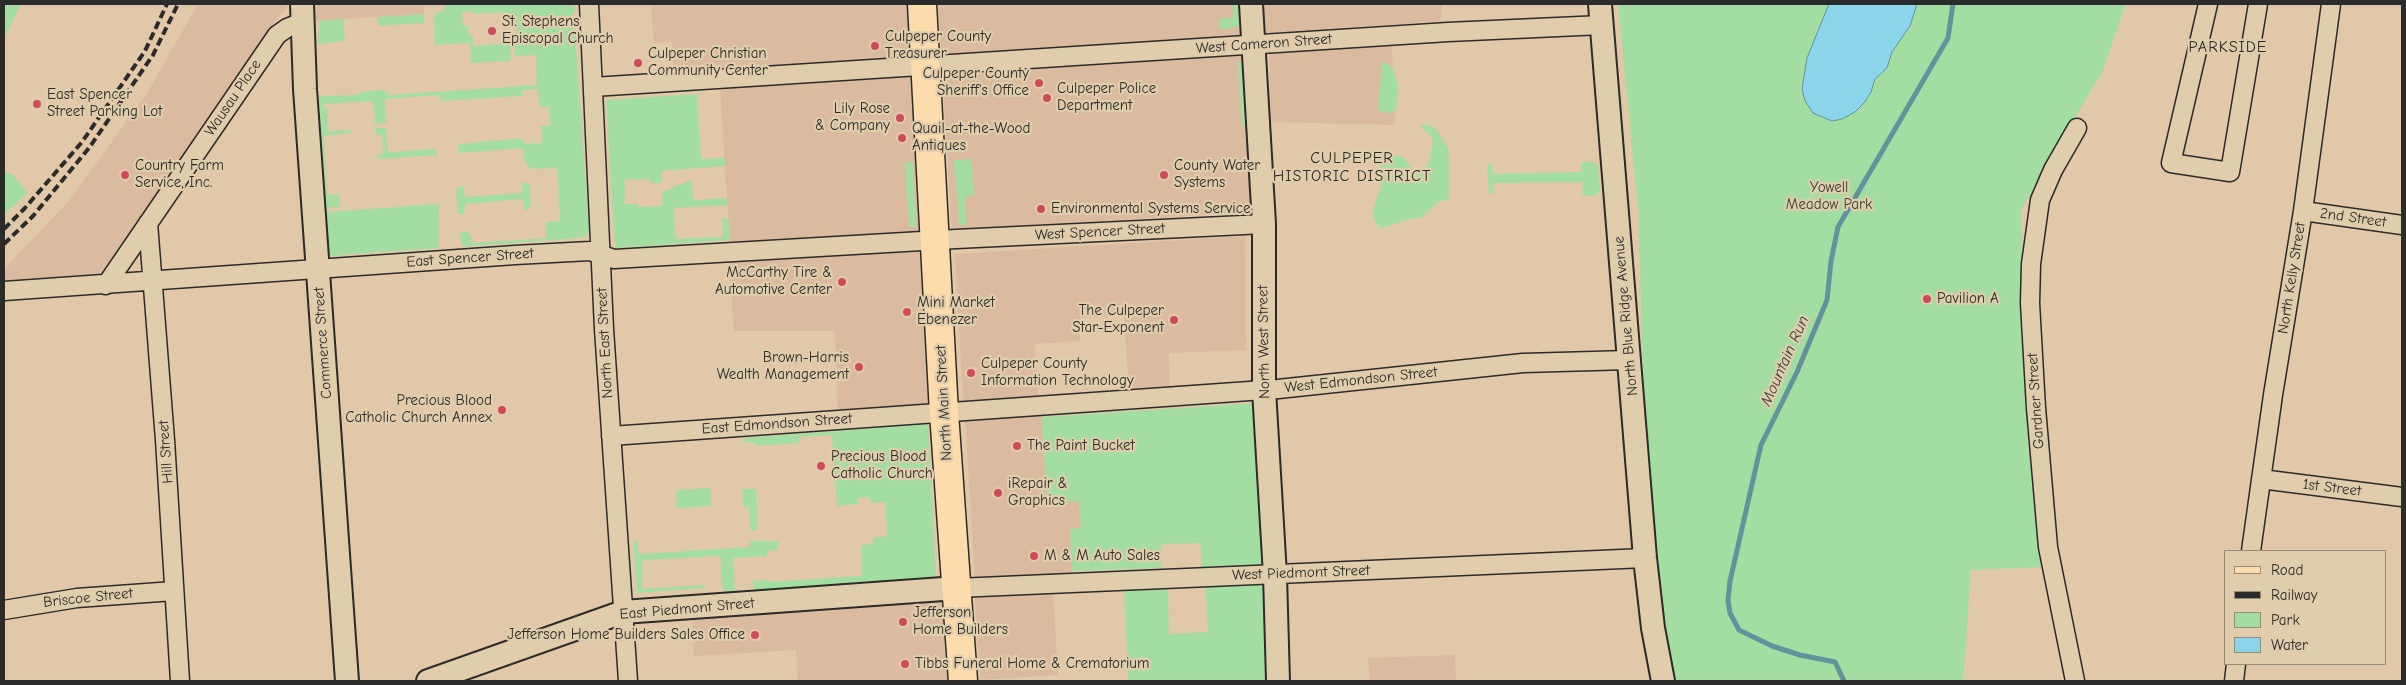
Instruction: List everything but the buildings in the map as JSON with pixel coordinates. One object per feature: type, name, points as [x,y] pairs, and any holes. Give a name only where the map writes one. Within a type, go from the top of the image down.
[{"type":"main road","name":"North Main Street","points":[[922,4],[944,413],[963,681]]},
{"type":"main road","points":[[961,654],[969,681]]},
{"type":"street","name":"North East Street","points":[[588,4],[600,254],[628,681]]},
{"type":"street","name":"North West Street","points":[[1251,4],[1264,224],[1264,390],[1275,574],[1278,681]]},
{"type":"street","points":[[2208,4],[2171,163],[2230,172],[2258,4]]},
{"type":"street","name":"North Kelly Street","points":[[2252,550],[2272,395],[2303,211],[2331,4]]},
{"type":"street","name":"Wausau Place","points":[[106,285],[277,36],[302,13]]},
{"type":"street","name":"Commerce Street","points":[[302,13],[347,681]]},
{"type":"street","name":"West Cameron Street","points":[[593,87],[1448,32],[1601,15]]},
{"type":"street","name":"North Blue Ridge Avenue","points":[[1601,15],[1645,558],[1654,628],[1664,681]]},
{"type":"street","name":"Gardner Street","points":[[2075,681],[2048,547],[2036,408],[2030,303],[2031,264],[2040,200],[2053,170],[2077,128]]},
{"type":"street","name":"2nd Street","points":[[2303,211],[2402,225]]},
{"type":"street","name":"Hill Street","points":[[148,224],[154,282],[180,681]]},
{"type":"street","name":"West Spencer Street","points":[[936,240],[1264,224]]},
{"type":"street","name":"East Spencer Street","points":[[4,291],[154,282],[450,258],[590,250],[614,259],[936,240]]},
{"type":"street","name":"West Edmondson Street","points":[[944,413],[1264,390],[1523,363],[1568,360],[1629,360]]},
{"type":"street","name":"East Edmondson Street","points":[[611,436],[944,413]]},
{"type":"street","name":"1st Street","points":[[2261,479],[2402,497]]},
{"type":"street","name":"West Piedmont Street","points":[[957,588],[1645,558]]},
{"type":"street","name":"East Piedmont Street","points":[[428,681],[623,612],[957,588]]},
{"type":"street","name":"Briscoe Street","points":[[4,610],[77,598],[174,591]]},
{"type":"street","name":"North Blue Ridge Avenue","points":[[1650,681],[1654,628]]},
{"type":"street","points":[[2234,681],[2236,665]]},
{"type":"shaded area","points":[[198,4],[289,4],[271,27],[98,278],[4,282],[4,269],[68,202],[147,93]]},
{"type":"shaded area","points":[[316,4],[423,4],[424,14],[313,21]]},
{"type":"shaded area","points":[[651,4],[907,4],[911,61],[674,75],[672,42],[654,43]]},
{"type":"shaded area","points":[[938,4],[1243,4],[1246,38],[942,59]]},
{"type":"shaded area","points":[[1264,4],[1442,4],[1441,21],[1266,33]]},
{"type":"shaded area","points":[[1392,43],[1395,125],[1271,122],[1269,50]]},
{"type":"shaded area","points":[[1247,56],[1253,212],[952,230],[942,73]]},
{"type":"shaded area","points":[[913,76],[923,233],[730,245],[720,88]]},
{"type":"shaded area","points":[[1245,236],[1246,350],[1169,353],[1170,390],[1129,393],[1124,316],[1080,318],[1080,341],[1035,344],[1038,399],[963,404],[955,254]]},
{"type":"shaded area","points":[[922,249],[933,405],[838,413],[835,331],[734,331],[729,262]]},
{"type":"shaded area","points":[[1042,413],[1047,502],[1079,501],[1081,528],[1070,529],[1073,575],[975,579],[965,418]]},
{"type":"shaded area","points":[[1053,592],[1058,675],[980,680],[975,601],[977,597]]},
{"type":"shaded area","points":[[944,597],[949,681],[798,681],[796,650],[694,656],[692,615]]},
{"type":"shaded area","points":[[1455,655],[1456,681],[1370,681],[1368,658]]},
{"type":"green space","points":[[4,4],[21,4],[4,39]]},
{"type":"green space","points":[[446,4],[574,4],[575,12],[572,14],[571,21],[575,30],[589,229],[587,236],[463,247],[461,243],[460,232],[466,231],[471,236],[472,243],[547,238],[546,222],[560,221],[557,168],[535,169],[528,167],[525,163],[523,148],[459,153],[458,144],[523,138],[524,144],[542,143],[541,126],[550,126],[549,107],[540,107],[538,89],[522,90],[523,96],[441,101],[440,95],[385,99],[386,123],[375,124],[373,101],[324,104],[324,108],[327,108],[328,131],[351,130],[351,133],[324,136],[327,192],[328,195],[339,194],[340,207],[326,208],[319,96],[359,95],[361,92],[383,90],[389,95],[537,85],[536,55],[515,56],[514,43],[510,43],[511,61],[471,63],[470,43],[435,45],[434,14],[444,11]],"holes":[[[473,11],[474,14],[507,12],[508,14],[515,14],[517,40],[509,40],[509,43],[473,46],[473,35],[468,35],[468,26],[463,26],[462,12]]]},
{"type":"green space","points":[[1233,4],[1238,4],[1240,26],[1220,30],[1219,19],[1233,18]]},
{"type":"green space","name":"Yowell Meadow Park","points":[[1618,4],[2126,4],[2103,70],[2021,210],[2028,450],[2044,567],[1971,570],[1963,681],[1668,681],[1644,401],[1638,207]]},
{"type":"green space","points":[[424,14],[425,23],[379,26],[378,17]]},
{"type":"green space","points":[[343,19],[345,41],[317,44],[320,21]]},
{"type":"green space","points":[[1238,62],[1242,62],[1243,67],[1247,124],[1242,128]]},
{"type":"green space","points":[[1382,63],[1387,63],[1393,68],[1398,85],[1397,104],[1395,110],[1390,113],[1378,109]]},
{"type":"green space","points":[[697,94],[701,159],[725,158],[725,166],[661,171],[662,183],[650,183],[649,179],[625,180],[625,204],[638,204],[638,207],[662,206],[662,192],[691,180],[693,200],[727,198],[727,205],[674,208],[676,239],[723,237],[722,219],[726,218],[728,219],[730,240],[615,248],[606,100]]},
{"type":"green space","points":[[1422,124],[1429,125],[1437,130],[1449,150],[1449,199],[1438,202],[1422,217],[1405,220],[1383,228],[1379,227],[1372,213],[1381,186],[1380,168],[1388,159],[1395,155],[1404,158],[1415,173],[1424,170],[1429,160],[1433,142],[1431,136],[1421,127]]},
{"type":"green space","points":[[375,128],[386,128],[388,152],[437,149],[438,155],[378,159],[377,155],[383,154],[382,135],[376,135]]},
{"type":"green space","points":[[971,159],[974,196],[965,197],[966,225],[959,225],[954,160]]},
{"type":"green space","points":[[913,162],[916,227],[909,227],[905,163]]},
{"type":"green space","points":[[1581,162],[1594,162],[1598,166],[1600,191],[1596,195],[1583,196],[1582,182],[1494,183],[1493,194],[1489,194],[1487,166],[1489,163],[1492,164],[1493,174],[1581,172]]},
{"type":"green space","points":[[4,172],[13,175],[28,193],[4,214]]},
{"type":"green space","points":[[525,182],[530,184],[531,205],[528,210],[524,209],[523,199],[466,204],[464,215],[458,213],[456,190],[459,186],[464,187],[465,197],[522,193]]},
{"type":"green space","points":[[439,204],[438,248],[329,256],[326,212]]},
{"type":"green space","points":[[1258,403],[1265,566],[1202,569],[1201,543],[1161,544],[1161,568],[1072,571],[1070,529],[1081,528],[1079,501],[1047,502],[1042,417]]},
{"type":"green space","points":[[928,424],[936,576],[928,577],[928,579],[754,590],[753,581],[768,580],[769,582],[861,576],[861,545],[873,544],[873,538],[887,536],[885,502],[871,503],[870,497],[858,498],[858,504],[837,506],[832,435],[799,437],[799,443],[758,446],[750,442],[742,442],[745,438]]},
{"type":"green space","points":[[710,488],[711,506],[677,508],[676,490]]},
{"type":"green space","points":[[742,489],[756,489],[757,530],[750,530],[749,507],[743,507]]},
{"type":"green space","points":[[633,541],[637,541],[639,554],[750,547],[750,541],[778,541],[778,550],[767,551],[767,556],[733,558],[735,591],[724,591],[722,587],[721,556],[643,560],[642,589],[704,585],[706,588],[637,593]]},
{"type":"green space","points":[[1266,582],[1267,681],[1128,681],[1124,590],[1168,587],[1169,634],[1208,632],[1205,585]]},
{"type":"water","points":[[1829,4],[1917,4],[1910,26],[1892,52],[1887,68],[1875,79],[1871,92],[1864,103],[1855,112],[1842,119],[1832,121],[1813,113],[1805,101],[1802,89],[1807,58]]},
{"type":"waterway","name":"Mountain Run","points":[[1844,681],[1835,662],[1800,655],[1772,646],[1739,630],[1730,613],[1728,600],[1730,581],[1761,445],[1797,372],[1827,300],[1831,261],[1838,227],[1948,38],[1953,4]]},
{"type":"railway","points":[[4,229],[25,208],[82,142],[145,51],[167,4]]},
{"type":"railway","points":[[4,244],[33,216],[89,148],[153,55],[178,4]]},
{"type":"place","name":"St. Stephens Episcopal Church","points":[[492,31]]},
{"type":"place","name":"Culpeper County Treasurer","points":[[875,46]]},
{"type":"place","name":"Culpeper Christian Community Center","points":[[638,63]]},
{"type":"place","name":"Culpeper County Sheriff's Office","points":[[1039,83]]},
{"type":"place","name":"Culpeper Police Department","points":[[1047,98]]},
{"type":"place","name":"East Spencer Street Parking Lot","points":[[37,104]]},
{"type":"place","name":"Lily Rose & Company","points":[[900,118]]},
{"type":"place","name":"Quail-at-the-Wood Antiques","points":[[902,138]]},
{"type":"place","name":"Country Farm Service, Inc.","points":[[125,175]]},
{"type":"place","name":"County Water Systems","points":[[1164,175]]},
{"type":"place","name":"Environmental Systems Service","points":[[1041,209]]},
{"type":"place","name":"McCarthy Tire & Automotive Center","points":[[842,282]]},
{"type":"place","name":"Pavilion A","points":[[1927,299]]},
{"type":"place","name":"Mini Market Ebenezer","points":[[907,312]]},
{"type":"place","name":"The Culpeper Star-Exponent","points":[[1174,320]]},
{"type":"place","name":"Brown-Harris Wealth Management","points":[[859,367]]},
{"type":"place","name":"Culpeper County Information Technology","points":[[971,373]]},
{"type":"place","name":"Precious Blood Catholic Church Annex","points":[[502,410]]},
{"type":"place","name":"The Paint Bucket","points":[[1017,446]]},
{"type":"place","name":"Precious Blood Catholic Church","points":[[821,466]]},
{"type":"place","name":"iRepair & Graphics","points":[[998,493]]},
{"type":"place","name":"M & M Auto Sales","points":[[1034,556]]},
{"type":"place","name":"Jefferson Home Builders","points":[[903,622]]},
{"type":"place","name":"Jefferson Home Builders Sales Office","points":[[755,635]]},
{"type":"place","name":"Tibbs Funeral Home & Crematorium","points":[[905,664]]},
{"type":"district","name":"PARKSIDE","points":[[2228,47]]},
{"type":"district","name":"CULPEPER HISTORIC DISTRICT","points":[[1352,167]]}]
